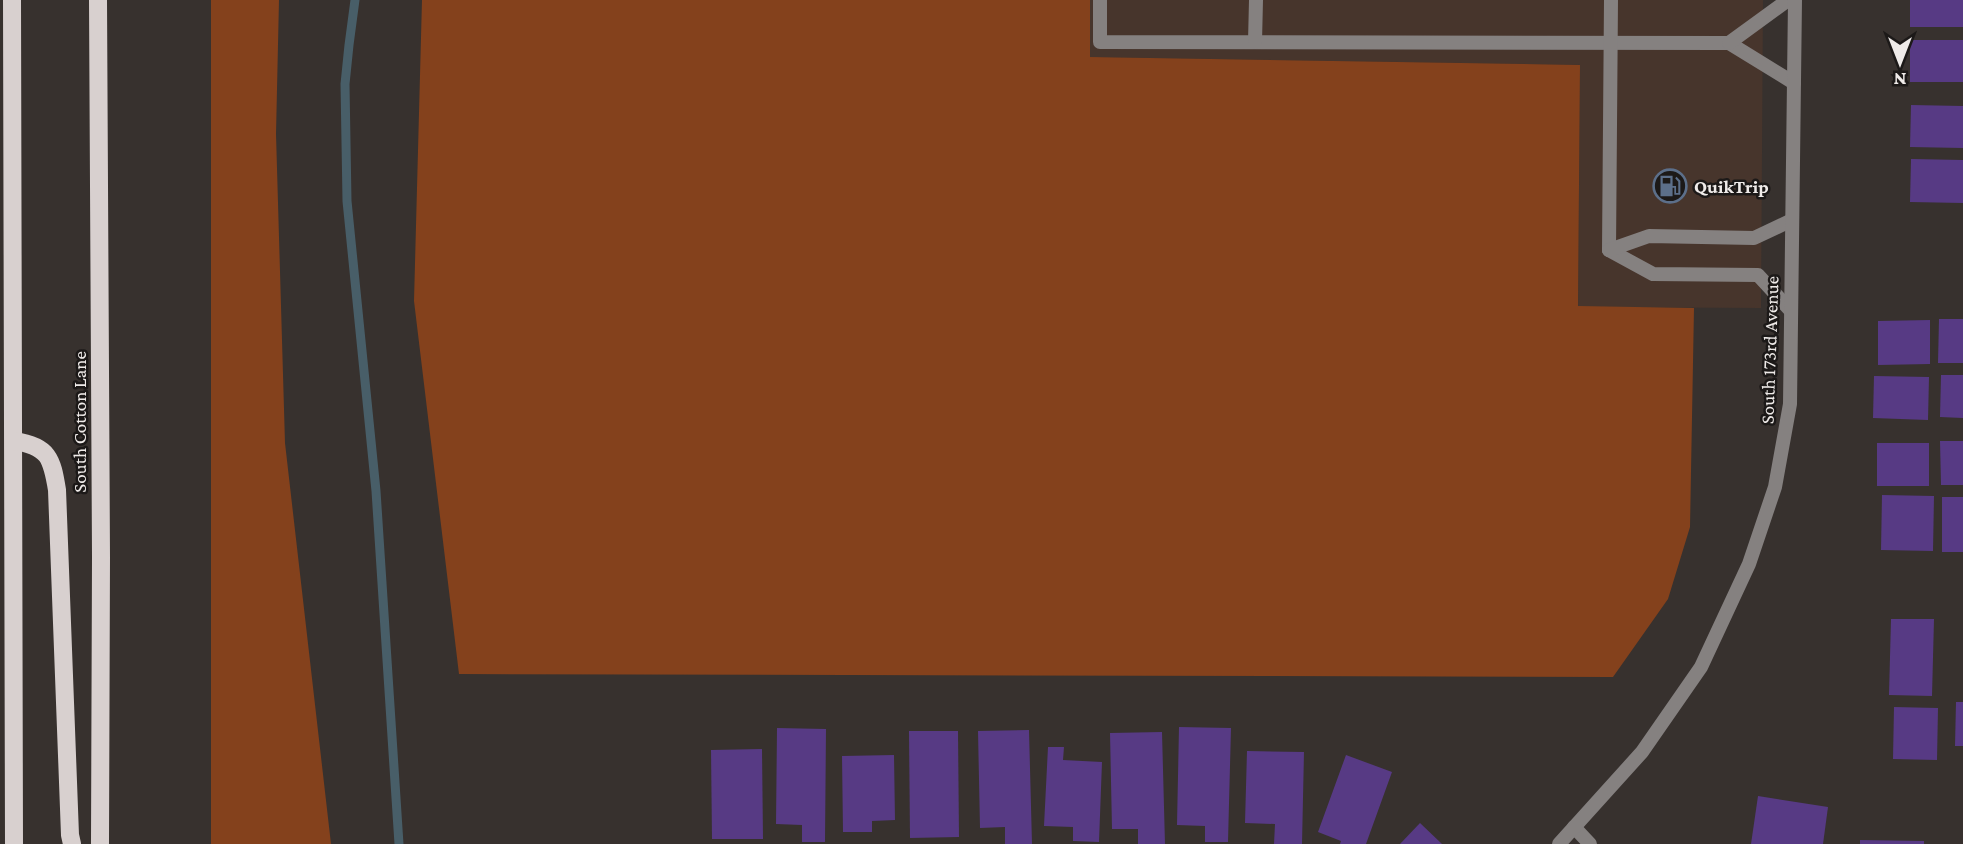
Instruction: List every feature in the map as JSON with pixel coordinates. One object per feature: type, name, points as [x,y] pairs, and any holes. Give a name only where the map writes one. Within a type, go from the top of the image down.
[{"type":"main road","points":[[12,0],[14,844]]},
{"type":"main road","name":"South Cotton Lane","points":[[98,0],[100,844]]},
{"type":"main road","points":[[14,442],[30,443],[44,452],[53,464],[57,490],[72,844]]},
{"type":"street","points":[[1100,0],[1100,43],[1729,43],[1794,83]]},
{"type":"street","points":[[1255,43],[1256,0]]},
{"type":"street","points":[[1609,250],[1611,0]]},
{"type":"street","points":[[1729,43],[1788,0]]},
{"type":"street","name":"South 173rd Avenue","points":[[1559,844],[1642,752],[1701,667],[1749,564],[1775,487],[1790,404],[1795,0]]},
{"type":"street","points":[[1609,250],[1649,236],[1754,238],[1792,220]]},
{"type":"street","points":[[1609,250],[1653,274],[1758,275],[1791,311]]},
{"type":"street","points":[[1574,827],[1590,844]]},
{"type":"shaded area","points":[[211,0],[279,0],[276,134],[285,443],[331,844],[211,844]]},
{"type":"shaded area","points":[[422,0],[1090,0],[1090,57],[1580,65],[1578,306],[1694,308],[1690,527],[1668,599],[1613,677],[459,674],[414,301]]},
{"type":"shaded area","name":"QuikTrip","points":[[1090,0],[1763,0],[1761,308],[1578,307],[1580,65],[1089,57]]},
{"type":"building","points":[[1910,0],[1963,0],[1963,27],[1910,27]]},
{"type":"building","points":[[1910,40],[1963,40],[1963,82],[1910,82]]},
{"type":"building","points":[[1911,105],[1963,106],[1963,148],[1910,147]]},
{"type":"building","points":[[1911,159],[1963,160],[1963,203],[1910,202]]},
{"type":"building","points":[[1939,319],[1963,319],[1963,363],[1938,363]]},
{"type":"building","points":[[1930,320],[1930,364],[1878,365],[1878,321]]},
{"type":"building","points":[[1941,375],[1963,375],[1963,418],[1940,417]]},
{"type":"building","points":[[1874,376],[1929,377],[1928,420],[1873,418]]},
{"type":"building","points":[[1940,441],[1963,441],[1963,485],[1941,485]]},
{"type":"building","points":[[1877,443],[1929,443],[1929,486],[1877,486]]},
{"type":"building","points":[[1882,495],[1934,496],[1933,551],[1881,550]]},
{"type":"building","points":[[1942,497],[1963,497],[1963,552],[1942,552]]},
{"type":"building","points":[[1891,619],[1934,619],[1932,696],[1889,695]]},
{"type":"building","points":[[1956,702],[1963,702],[1963,746],[1955,746]]},
{"type":"building","points":[[1894,707],[1938,708],[1937,760],[1893,759]]},
{"type":"building","points":[[1179,727],[1231,728],[1228,842],[1205,842],[1205,826],[1177,825]]},
{"type":"building","points":[[777,728],[826,729],[825,842],[802,842],[802,825],[776,824]]},
{"type":"building","points":[[1029,730],[1032,844],[1005,844],[1005,827],[980,828],[978,731]]},
{"type":"building","points":[[909,731],[958,731],[959,837],[910,838]]},
{"type":"building","points":[[1162,732],[1165,844],[1138,844],[1138,829],[1112,829],[1110,733]]},
{"type":"building","points":[[1048,747],[1064,747],[1063,760],[1102,762],[1099,842],[1073,841],[1073,827],[1044,826]]},
{"type":"building","points":[[762,749],[763,839],[712,839],[711,750]]},
{"type":"building","points":[[1247,751],[1304,752],[1302,844],[1274,844],[1275,824],[1245,823]]},
{"type":"building","points":[[894,755],[895,820],[872,821],[872,832],[843,832],[842,756]]},
{"type":"building","points":[[1346,755],[1392,772],[1366,844],[1340,844],[1341,841],[1318,832]]},
{"type":"building","points":[[1758,796],[1828,807],[1823,844],[1751,844]]},
{"type":"building","points":[[1420,823],[1442,844],[1400,844]]},
{"type":"building","points":[[1860,840],[1924,841],[1924,844],[1860,844]]},
{"type":"waterway","points":[[355,0],[345,84],[347,201],[376,491],[399,844]]},
{"type":"place","name":"QuikTrip","points":[[1670,186]]}]
